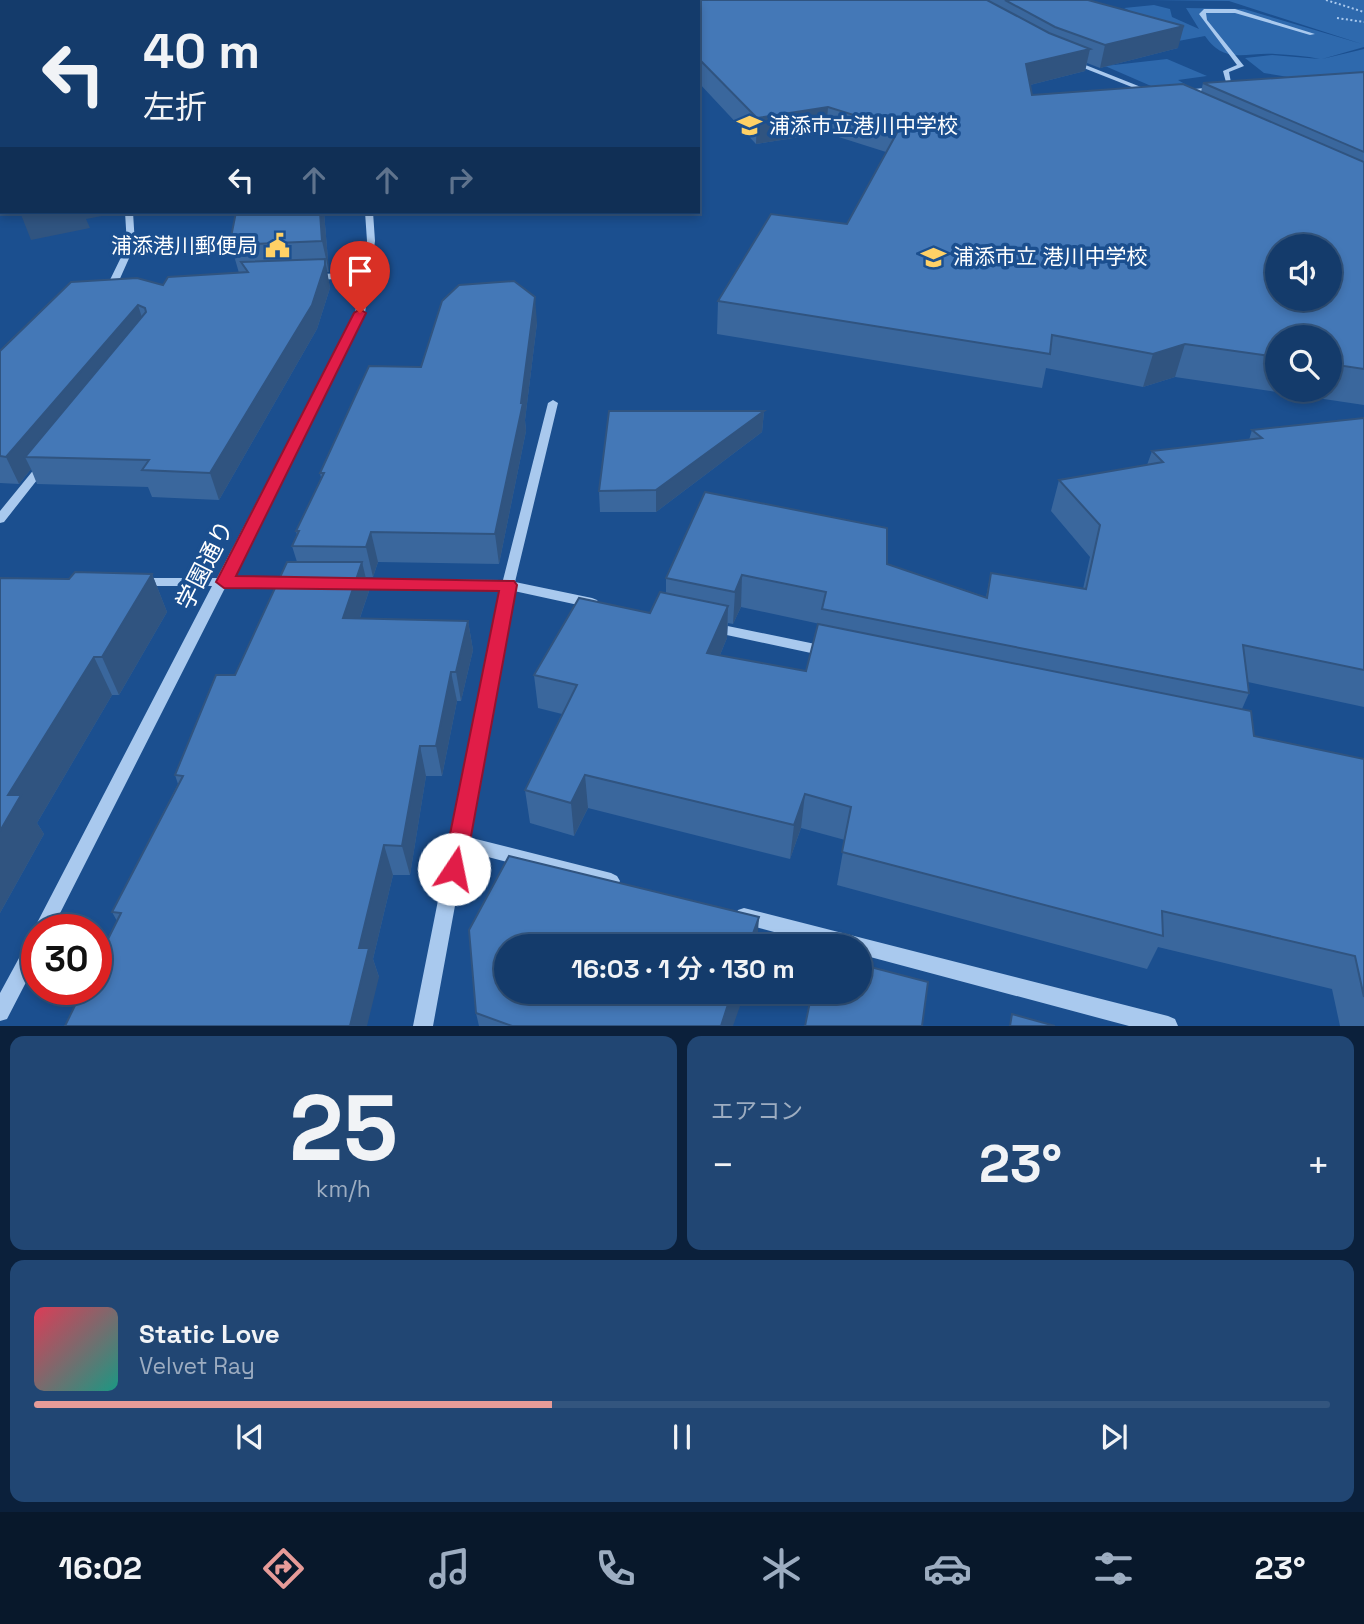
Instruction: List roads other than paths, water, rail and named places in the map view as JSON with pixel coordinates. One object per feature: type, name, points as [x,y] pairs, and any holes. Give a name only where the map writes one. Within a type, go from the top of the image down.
[{"type":"street","points":[[1180,92],[1230,88],[1226,71],[1241,66],[1205,20],[1202,14],[1204,11],[1235,11],[1312,34]]},
{"type":"street","points":[[1060,57],[1155,94],[1167,96]]},
{"type":"street","points":[[125,285],[111,286],[131,245],[129,214]]},
{"type":"street","name":"学園通り","points":[[51,914],[224,582],[360,313],[371,241],[369,214]]},
{"type":"street","points":[[299,278],[366,275]]},
{"type":"street","points":[[423,1026],[508,585],[553,403]]},
{"type":"street","points":[[0,519],[52,454]]},
{"type":"street","points":[[120,582],[310,583]]},
{"type":"street","points":[[336,583],[508,585],[612,607]]},
{"type":"street","points":[[694,624],[844,655]]},
{"type":"street","points":[[459,842],[633,887]]},
{"type":"street","points":[[727,911],[1168,1026]]},
{"type":"street","points":[[0,1012],[21,972]]},
{"type":"place","name":"浦添市立港川中学校","points":[[749,126]]},
{"type":"place","name":"浦添港川郵便局","points":[[278,246]]},
{"type":"place","name":"浦添市立 港川中学校","points":[[933,257]]}]
